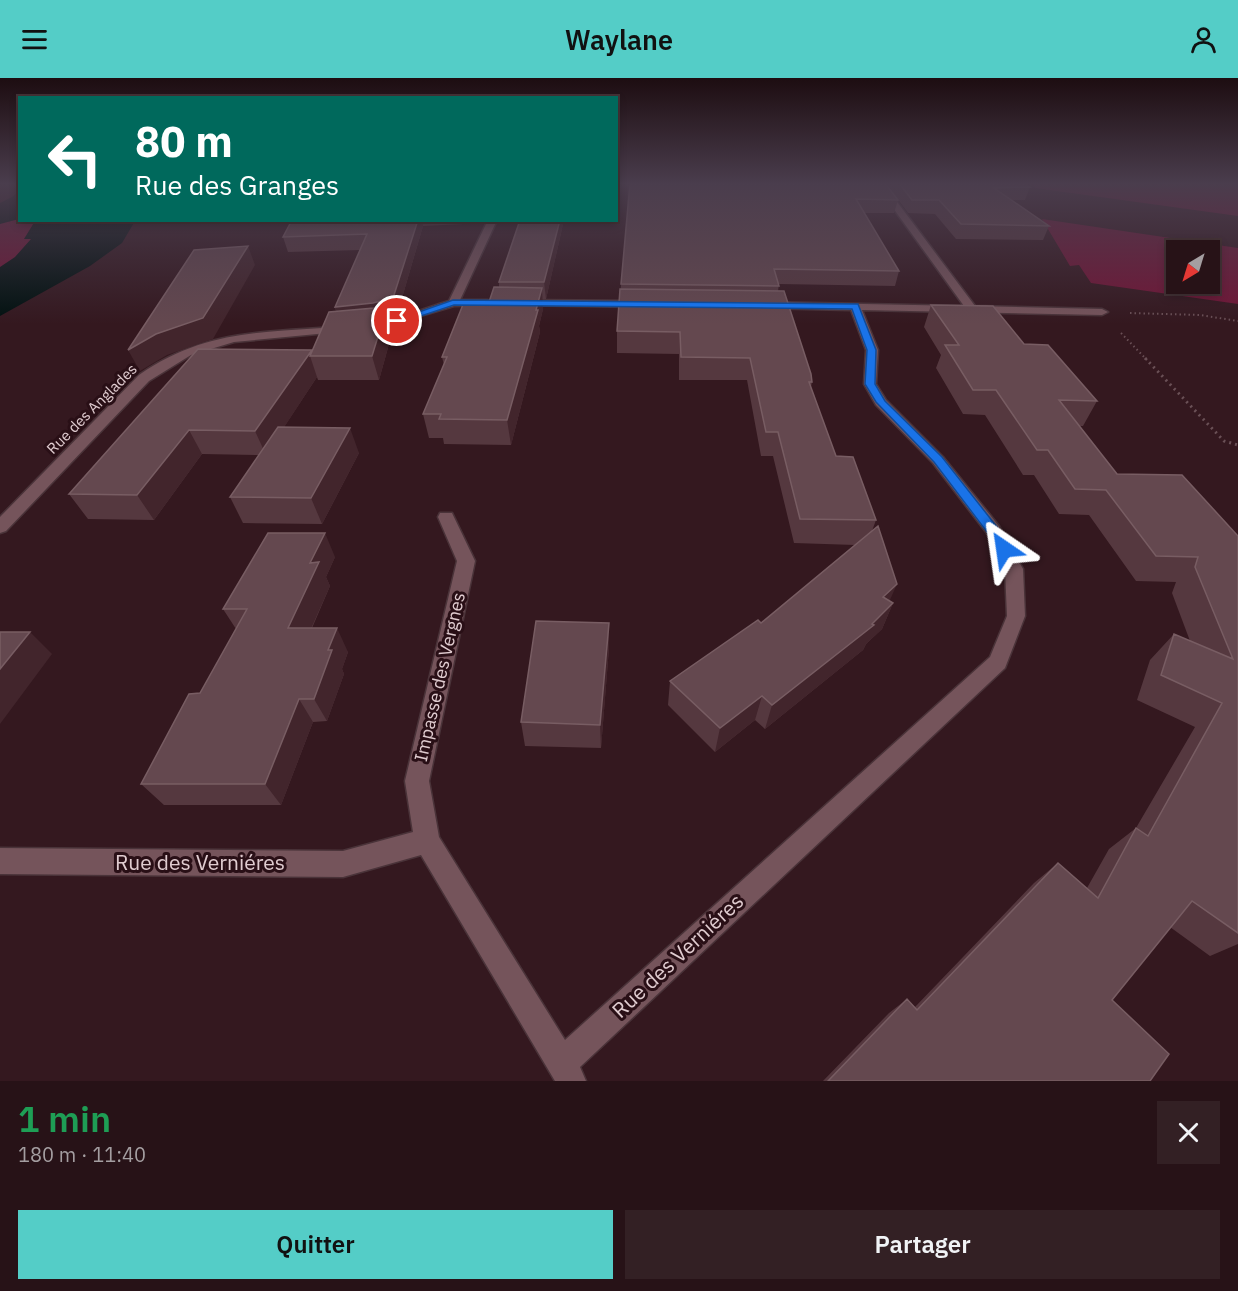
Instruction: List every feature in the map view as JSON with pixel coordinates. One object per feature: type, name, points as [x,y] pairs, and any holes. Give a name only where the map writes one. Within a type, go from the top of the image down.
[{"type":"street","points":[[453,303],[488,230]]},
{"type":"street","points":[[914,230],[972,309]]},
{"type":"street","name":"Rue des Anglades","points":[[0,527],[144,378],[166,361],[206,345],[234,338],[380,325],[453,303],[656,304]]},
{"type":"street","points":[[750,305],[1102,312]]},
{"type":"street","name":"Rue des Verniéres","points":[[0,861],[343,864],[427,842],[566,1072],[998,662],[1016,616],[1014,569],[993,530],[938,460],[881,402],[870,384],[872,350],[855,306]]},
{"type":"street","name":"Impasse des Vergnes","points":[[427,842],[417,780],[466,561],[446,517]]},
{"type":"path","points":[[1102,312],[1200,315],[1238,321]]},
{"type":"path","points":[[1102,312],[1224,441],[1238,446]]},
{"type":"shaded area","points":[[0,230],[77,230],[0,292]]},
{"type":"shaded area","points":[[30,230],[130,230],[122,243],[90,266],[0,316],[0,267],[15,257],[31,239],[24,239]]},
{"type":"shaded area","points":[[1048,230],[1115,230],[1184,240],[1166,240],[1166,294],[1091,283],[1079,265],[1070,266]]},
{"type":"shaded area","points":[[1220,245],[1238,248],[1238,304],[1168,294],[1220,294]]},
{"type":"building","points":[[287,230],[415,230],[393,298],[373,303],[335,307],[367,234],[283,237]]},
{"type":"building","points":[[517,230],[557,230],[544,282],[499,282]]},
{"type":"building","points":[[626,230],[874,230],[899,271],[774,269],[779,286],[621,284]]},
{"type":"building","points":[[248,246],[203,318],[156,334],[128,350],[194,250]]},
{"type":"building","points":[[494,287],[542,288],[507,420],[439,419],[441,414],[423,414],[447,357],[442,357],[464,302],[489,302]]},
{"type":"building","points":[[620,289],[784,291],[811,374],[812,382],[809,382],[836,456],[853,457],[876,520],[800,519],[778,432],[766,432],[750,358],[681,357],[680,332],[617,331]]},
{"type":"building","points":[[388,304],[372,356],[310,356],[329,312],[374,308]]},
{"type":"building","points":[[931,305],[993,306],[1024,344],[1048,345],[1097,401],[1059,400],[1117,474],[1182,475],[1238,536],[1238,933],[1192,901],[1112,1000],[1169,1054],[1150,1081],[828,1081],[907,999],[917,1010],[1058,863],[1098,898],[1136,828],[1148,836],[1222,703],[1161,675],[1174,634],[1233,659],[1195,567],[1198,557],[1156,556],[1106,490],[1075,489],[1048,450],[1037,450],[996,390],[973,390],[945,345],[959,345]]},
{"type":"building","points":[[198,349],[312,350],[255,431],[189,430],[137,495],[69,494]]},
{"type":"building","points":[[278,427],[350,428],[311,498],[230,497]]},
{"type":"building","points":[[878,526],[897,584],[883,597],[893,603],[872,624],[874,625],[772,705],[762,696],[720,728],[670,681],[758,620],[761,623]]},
{"type":"building","points":[[268,533],[325,533],[310,563],[319,562],[288,628],[337,628],[328,650],[332,650],[314,699],[299,699],[265,784],[141,784],[189,694],[200,693],[247,609],[223,609]]},
{"type":"building","points":[[536,621],[609,623],[600,725],[521,722]]},
{"type":"building","points":[[0,632],[30,632],[0,669]]},
{"type":"route","points":[[397,321],[453,303],[855,306],[872,350],[870,384],[881,402],[938,460],[993,530],[1004,549]]}]
